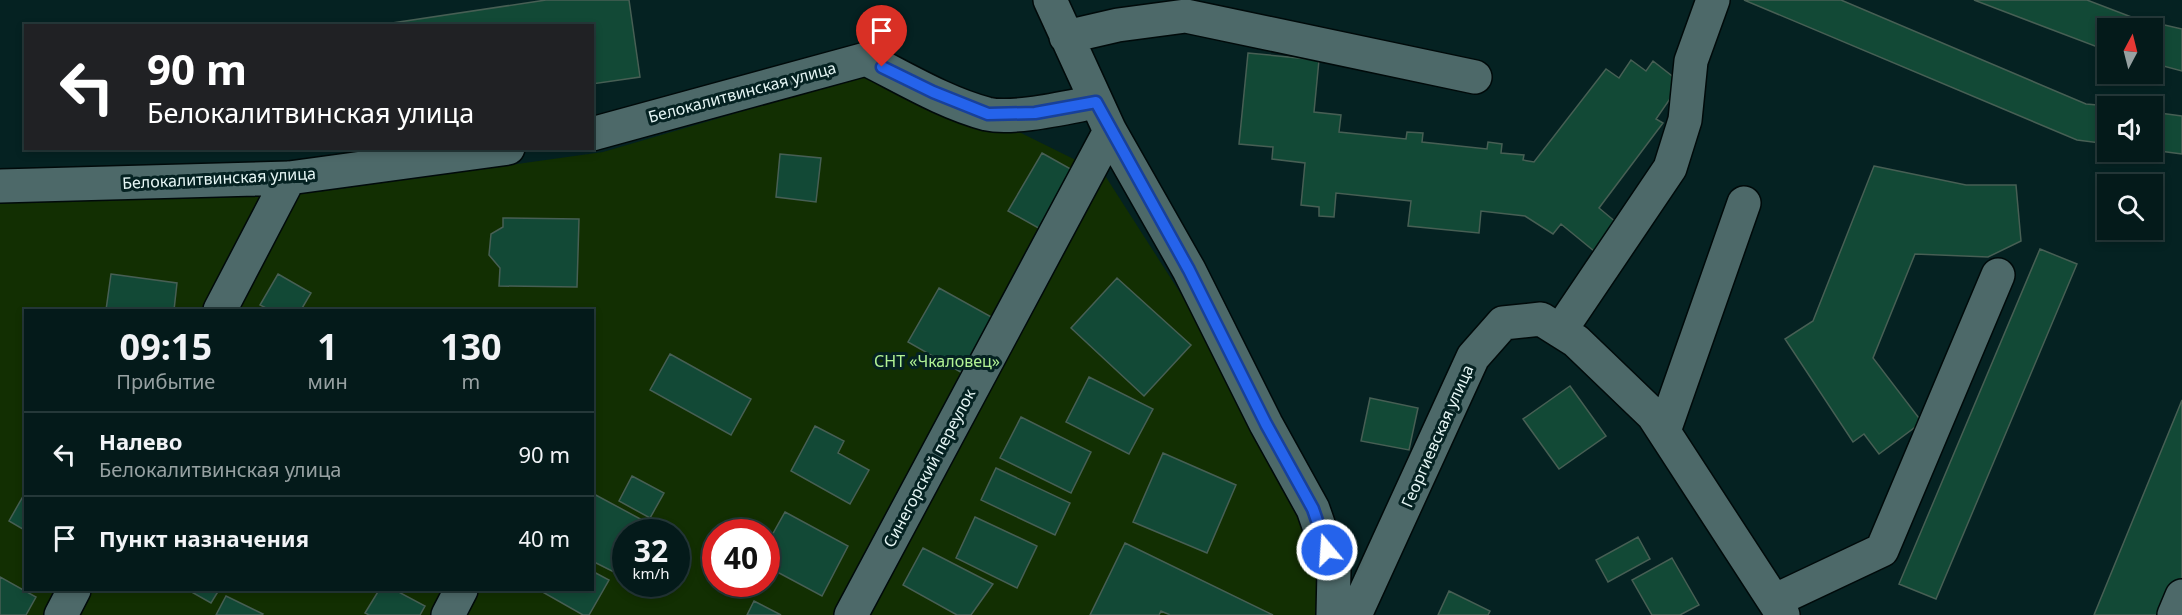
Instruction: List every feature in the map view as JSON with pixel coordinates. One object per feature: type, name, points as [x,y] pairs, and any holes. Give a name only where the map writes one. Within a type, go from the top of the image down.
[{"type":"street","points":[[1050,0],[1110,132],[1189,270],[1266,424],[1313,509],[1334,570],[1333,615]]},
{"type":"street","points":[[1560,332],[1671,168],[1685,120],[1691,61],[1713,0]]},
{"type":"street","points":[[1066,37],[1118,25],[1186,16],[1475,77]]},
{"type":"street","name":"Белокалитвинская улица","points":[[594,133],[866,59],[933,92],[988,114],[1035,113],[1096,102]]},
{"type":"street","name":"Синегорский переулок","points":[[851,615],[1110,132]]},
{"type":"street","name":"Белокалитвинская улица","points":[[0,186],[289,178],[493,150]]},
{"type":"street","points":[[221,309],[289,178]]},
{"type":"street","points":[[1664,431],[1744,203]]},
{"type":"street","points":[[1779,608],[1882,549],[1998,275]]},
{"type":"street","name":"Георгиевская улица","points":[[1355,615],[1473,357],[1503,323],[1541,320],[1576,341],[1653,415],[1779,608]]},
{"type":"street","points":[[61,615],[73,591]]},
{"type":"street","points":[[448,615],[460,591]]},
{"type":"street","points":[[2174,615],[2182,596]]},
{"type":"green space","name":"СНТ «Чкаловец»","points":[[890,68],[1104,174],[1320,511],[1323,615],[0,615],[0,190],[317,192],[603,152]]},
{"type":"building","points":[[546,0],[629,0],[640,77],[594,84],[594,24],[385,24]]},
{"type":"building","points":[[1744,0],[1841,0],[2086,104],[2097,105],[2097,143],[2077,140]]},
{"type":"building","points":[[1974,0],[2087,0],[2134,18],[2097,18],[2097,47]]},
{"type":"building","points":[[2163,25],[2182,29],[2182,71],[2163,66]]},
{"type":"building","points":[[1248,53],[1319,60],[1314,112],[1341,115],[1339,132],[1406,139],[1407,132],[1423,133],[1422,142],[1487,149],[1488,142],[1502,144],[1501,153],[1524,155],[1523,160],[1534,162],[1606,69],[1619,78],[1631,60],[1646,71],[1653,61],[1681,83],[1656,119],[1663,123],[1599,208],[1617,223],[1594,251],[1561,224],[1553,234],[1525,216],[1481,211],[1479,233],[1408,226],[1411,201],[1336,193],[1334,217],[1319,216],[1319,207],[1301,205],[1305,163],[1272,159],[1273,147],[1239,144]]},
{"type":"building","points":[[2163,113],[2182,116],[2182,154],[2163,151]]},
{"type":"building","points":[[1042,153],[1076,172],[1042,230],[1008,211]]},
{"type":"building","points":[[780,154],[821,158],[816,202],[776,197]]},
{"type":"building","points":[[1874,166],[1966,185],[2016,185],[2021,241],[1988,257],[1915,254],[1873,358],[1922,422],[1879,454],[1864,434],[1853,442],[1785,339],[1813,321]]},
{"type":"building","points":[[503,218],[579,219],[577,287],[499,286],[500,268],[489,255],[491,234],[503,227]]},
{"type":"building","points":[[2040,249],[2077,264],[1936,599],[1899,584]]},
{"type":"building","points":[[111,274],[177,283],[174,309],[106,309]]},
{"type":"building","points":[[278,274],[311,293],[302,309],[268,309],[260,305]]},
{"type":"building","points":[[1117,278],[1191,345],[1144,396],[1071,328]]},
{"type":"building","points":[[939,288],[995,319],[964,374],[908,342]]},
{"type":"building","points":[[670,354],[751,399],[731,435],[650,390]]},
{"type":"building","points":[[1089,377],[1153,409],[1129,454],[1066,422]]},
{"type":"building","points":[[1570,386],[1606,436],[1559,469],[1523,419]]},
{"type":"building","points":[[1370,398],[1418,408],[1409,450],[1361,441]]},
{"type":"building","points":[[2182,400],[2182,586],[2170,615],[2094,615]]},
{"type":"building","points":[[1021,417],[1091,452],[1071,493],[1000,458]]},
{"type":"building","points":[[815,426],[844,441],[838,453],[869,470],[850,504],[791,471]]},
{"type":"building","points":[[1163,453],[1236,485],[1207,553],[1133,522]]},
{"type":"building","points":[[996,468],[1070,503],[1055,535],[981,500]]},
{"type":"building","points":[[632,476],[664,493],[650,518],[619,501]]},
{"type":"building","points":[[594,494],[640,519],[612,519],[612,571],[594,562]]},
{"type":"building","points":[[24,495],[24,530],[9,521]]},
{"type":"building","points":[[785,512],[848,546],[822,596],[780,574],[780,521]]},
{"type":"building","points":[[975,517],[1037,546],[1017,588],[956,558]]},
{"type":"building","points":[[1638,537],[1650,559],[1608,582],[1596,560]]},
{"type":"building","points":[[1125,543],[1273,615],[1170,615],[1161,611],[1159,615],[1090,615]]},
{"type":"building","points":[[923,548],[993,584],[971,615],[957,615],[903,585]]},
{"type":"building","points":[[1672,558],[1699,605],[1680,615],[1652,615],[1632,580]]},
{"type":"building","points":[[594,572],[609,580],[589,615],[583,615],[541,591],[594,591]]},
{"type":"building","points":[[0,577],[36,597],[26,615],[0,615]]},
{"type":"building","points":[[190,591],[218,591],[211,603]]},
{"type":"building","points":[[378,591],[397,591],[425,606],[420,615],[369,615],[365,613]]},
{"type":"building","points":[[1449,591],[1490,611],[1488,615],[1438,615]]},
{"type":"building","points":[[226,596],[263,614],[216,615]]},
{"type":"building","points":[[754,601],[781,615],[747,615]]},
{"type":"route","points":[[882,67],[933,92],[988,114],[1035,113],[1096,102],[1110,132],[1189,270],[1266,424],[1313,509],[1327,550]]}]
